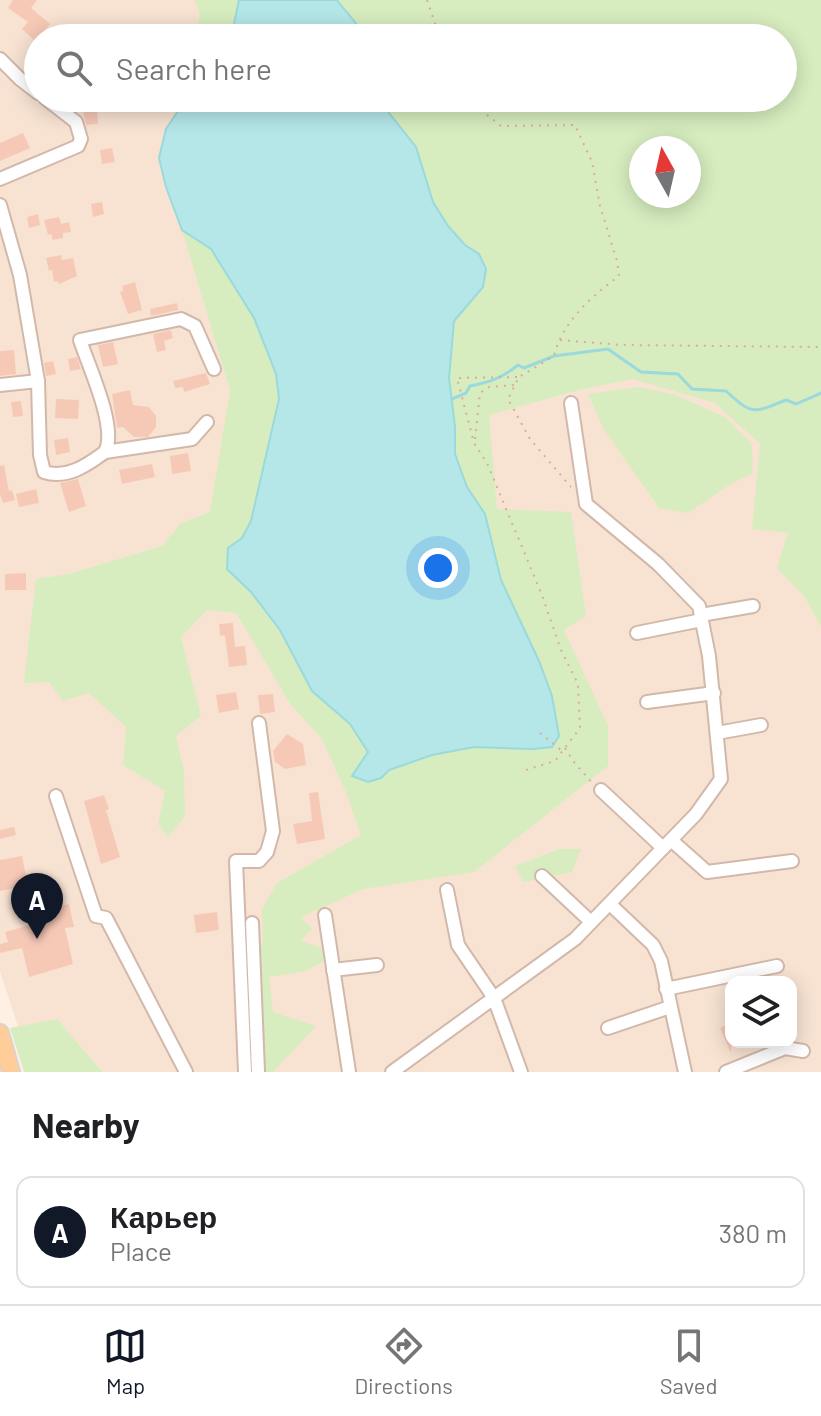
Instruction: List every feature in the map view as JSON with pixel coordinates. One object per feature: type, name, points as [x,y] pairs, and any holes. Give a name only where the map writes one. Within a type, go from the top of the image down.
[{"type":"main road","points":[[0,1033],[11,1072]]},
{"type":"street","points":[[0,59],[24,82]]},
{"type":"street","points":[[0,179],[78,146],[81,139],[76,122],[63,112]]},
{"type":"street","points":[[0,205],[20,275],[38,381],[40,455],[44,472],[56,476],[85,467],[105,452],[108,446],[106,419],[80,340],[181,319],[195,326],[214,369]]},
{"type":"street","points":[[0,385],[38,381]]},
{"type":"street","points":[[392,1072],[575,939],[696,814],[721,779],[714,693],[699,606],[658,564],[586,504],[571,403]]},
{"type":"street","points":[[105,452],[192,439],[201,433],[207,422]]},
{"type":"street","points":[[637,633],[753,606]]},
{"type":"street","points":[[647,702],[714,693]]},
{"type":"street","points":[[245,1072],[236,861],[259,861],[267,852],[273,831],[259,723]]},
{"type":"street","points":[[717,733],[761,725]]},
{"type":"street","points":[[601,790],[707,872],[792,861]]},
{"type":"street","points":[[56,796],[96,916],[106,918],[186,1072]]},
{"type":"street","points":[[542,876],[591,922]]},
{"type":"street","points":[[447,890],[458,945],[494,998],[521,1072]]},
{"type":"street","points":[[611,905],[653,945],[661,961],[685,1072]]},
{"type":"street","points":[[325,915],[349,1072]]},
{"type":"street","points":[[252,923],[258,1072]]},
{"type":"street","points":[[333,970],[377,965]]},
{"type":"street","points":[[666,989],[777,966]]},
{"type":"street","points":[[608,1028],[670,1007]]},
{"type":"street","points":[[726,1072],[785,1048],[803,1051]]},
{"type":"path","points":[[427,0],[435,24]]},
{"type":"path","points":[[484,112],[501,126],[575,125],[592,162],[619,276],[590,297],[558,340],[554,356],[519,377],[457,378],[474,443],[487,463],[542,595],[561,650],[578,684],[580,728],[555,761],[526,770]]},
{"type":"path","points":[[558,340],[622,345],[821,347]]},
{"type":"path","points":[[519,377],[508,399],[530,439],[586,504]]},
{"type":"path","points":[[474,443],[480,393],[489,387],[515,385]]},
{"type":"path","points":[[540,733],[562,751]]},
{"type":"path","points":[[565,747],[588,781],[601,790]]},
{"type":"shaded area","points":[[0,0],[691,0],[695,24],[24,24],[24,112],[712,112],[821,496],[821,1072],[58,1072],[26,1051],[0,971]]},
{"type":"green space","points":[[195,0],[239,0],[234,24],[198,24],[200,15]]},
{"type":"green space","points":[[337,0],[821,0],[821,626],[804,596],[777,568],[788,533],[752,529],[760,444],[715,403],[633,379],[579,390],[489,415],[497,509],[571,512],[586,616],[564,630],[608,726],[608,766],[474,872],[363,889],[301,917],[312,929],[301,941],[322,948],[324,961],[305,971],[269,977],[273,1012],[316,1026],[273,1072],[264,1072],[252,955],[263,943],[262,909],[277,883],[361,835],[322,739],[291,705],[236,613],[207,610],[181,637],[201,716],[176,736],[184,771],[185,816],[168,837],[158,824],[165,791],[123,765],[126,727],[89,693],[63,701],[49,682],[24,683],[36,579],[69,574],[162,546],[180,524],[210,512],[230,390],[182,230],[211,249],[254,318],[276,374],[279,398],[251,521],[242,538],[228,548],[227,569],[251,592],[280,630],[312,691],[350,724],[368,752],[352,776],[368,782],[381,778],[388,770],[433,755],[474,747],[552,747],[559,736],[552,696],[501,580],[485,514],[467,487],[455,454],[449,378],[454,321],[483,287],[479,254],[465,245],[448,226],[433,202],[416,147],[388,112],[797,112],[797,24],[356,24]]},
{"type":"green space","points":[[639,387],[676,395],[725,417],[752,444],[753,473],[732,483],[688,513],[659,508],[603,428],[588,394]]},
{"type":"green space","points":[[559,849],[581,849],[572,872],[523,882],[515,866]]},
{"type":"green space","points":[[57,1019],[102,1072],[24,1072],[10,1028]]},
{"type":"water","points":[[239,0],[337,0],[356,24],[234,24]]},
{"type":"water","points":[[177,112],[388,112],[416,147],[433,202],[448,226],[465,245],[479,254],[486,269],[483,287],[454,321],[449,378],[455,454],[467,487],[485,514],[501,580],[552,696],[559,736],[552,747],[474,747],[432,755],[389,770],[381,778],[368,782],[352,776],[368,752],[350,724],[312,691],[280,630],[251,592],[227,569],[228,548],[242,538],[251,521],[279,399],[276,374],[254,318],[211,249],[182,230],[159,158],[166,129]]},
{"type":"building","points":[[13,0],[37,0],[31,8],[50,24],[26,24],[28,22],[8,8]]},
{"type":"building","points":[[83,112],[97,112],[98,124],[86,125]]},
{"type":"building","points":[[23,133],[30,148],[0,161],[0,143]]},
{"type":"building","points":[[112,148],[115,162],[102,164],[100,150]]},
{"type":"building","points":[[102,202],[104,214],[93,217],[91,204]]},
{"type":"building","points":[[38,214],[40,225],[29,228],[27,217]]},
{"type":"building","points":[[59,217],[61,224],[69,222],[71,232],[53,240],[51,234],[48,235],[44,220]]},
{"type":"building","points":[[61,255],[62,260],[73,258],[77,276],[59,284],[58,281],[54,282],[46,258]]},
{"type":"building","points":[[135,282],[142,310],[128,314],[120,292],[123,291],[122,286]]},
{"type":"building","points":[[177,303],[178,310],[151,316],[150,309]]},
{"type":"building","points":[[171,330],[173,338],[164,341],[166,350],[157,352],[153,334]]},
{"type":"building","points":[[113,342],[118,364],[103,367],[98,345]]},
{"type":"building","points":[[14,350],[16,374],[0,376],[0,351]]},
{"type":"building","points":[[77,357],[81,369],[70,371],[68,359]]},
{"type":"building","points":[[53,361],[56,374],[46,376],[44,363]]},
{"type":"building","points":[[206,373],[210,384],[184,392],[183,387],[175,388],[173,381]]},
{"type":"building","points":[[130,390],[133,405],[149,407],[156,416],[156,427],[148,437],[134,437],[123,427],[117,428],[112,394]]},
{"type":"building","points":[[56,399],[79,400],[78,419],[55,418]]},
{"type":"building","points":[[21,401],[23,416],[13,417],[11,402]]},
{"type":"building","points":[[68,438],[70,452],[56,455],[54,440]]},
{"type":"building","points":[[188,453],[191,471],[172,474],[170,456]]},
{"type":"building","points":[[152,464],[155,477],[122,484],[119,470]]},
{"type":"building","points":[[4,465],[9,491],[12,490],[15,500],[3,503],[0,466]]},
{"type":"building","points":[[78,479],[86,506],[69,512],[60,483]]},
{"type":"building","points":[[36,489],[39,503],[19,507],[16,494]]},
{"type":"building","points":[[26,573],[26,590],[5,590],[5,574]]},
{"type":"building","points":[[233,623],[235,647],[245,646],[247,665],[229,667],[225,635],[220,636],[219,624]]},
{"type":"building","points":[[236,692],[239,709],[219,713],[216,695]]},
{"type":"building","points":[[273,694],[275,712],[260,714],[258,695]]},
{"type":"building","points":[[287,734],[303,744],[306,765],[285,769],[275,762],[273,751]]},
{"type":"building","points":[[318,792],[325,839],[297,844],[293,824],[312,821],[309,793]]},
{"type":"building","points":[[104,795],[120,857],[101,864],[84,801]]},
{"type":"building","points":[[14,827],[16,835],[0,839],[0,830]]},
{"type":"building","points":[[22,856],[28,885],[0,891],[0,860]]},
{"type":"building","points":[[69,904],[74,927],[65,928],[73,964],[29,977],[22,948],[0,953],[0,944],[8,942],[5,932],[34,924],[31,913]]},
{"type":"building","points":[[217,912],[219,930],[196,933],[194,915]]},
{"type":"waterway","points":[[452,399],[466,393],[470,386],[496,379],[518,365],[524,368],[554,356],[608,349],[641,372],[678,374],[692,389],[726,391],[742,405],[754,410],[786,400],[796,404],[821,393]]},
{"type":"place","name":"Карьер","points":[[37,939]]}]
